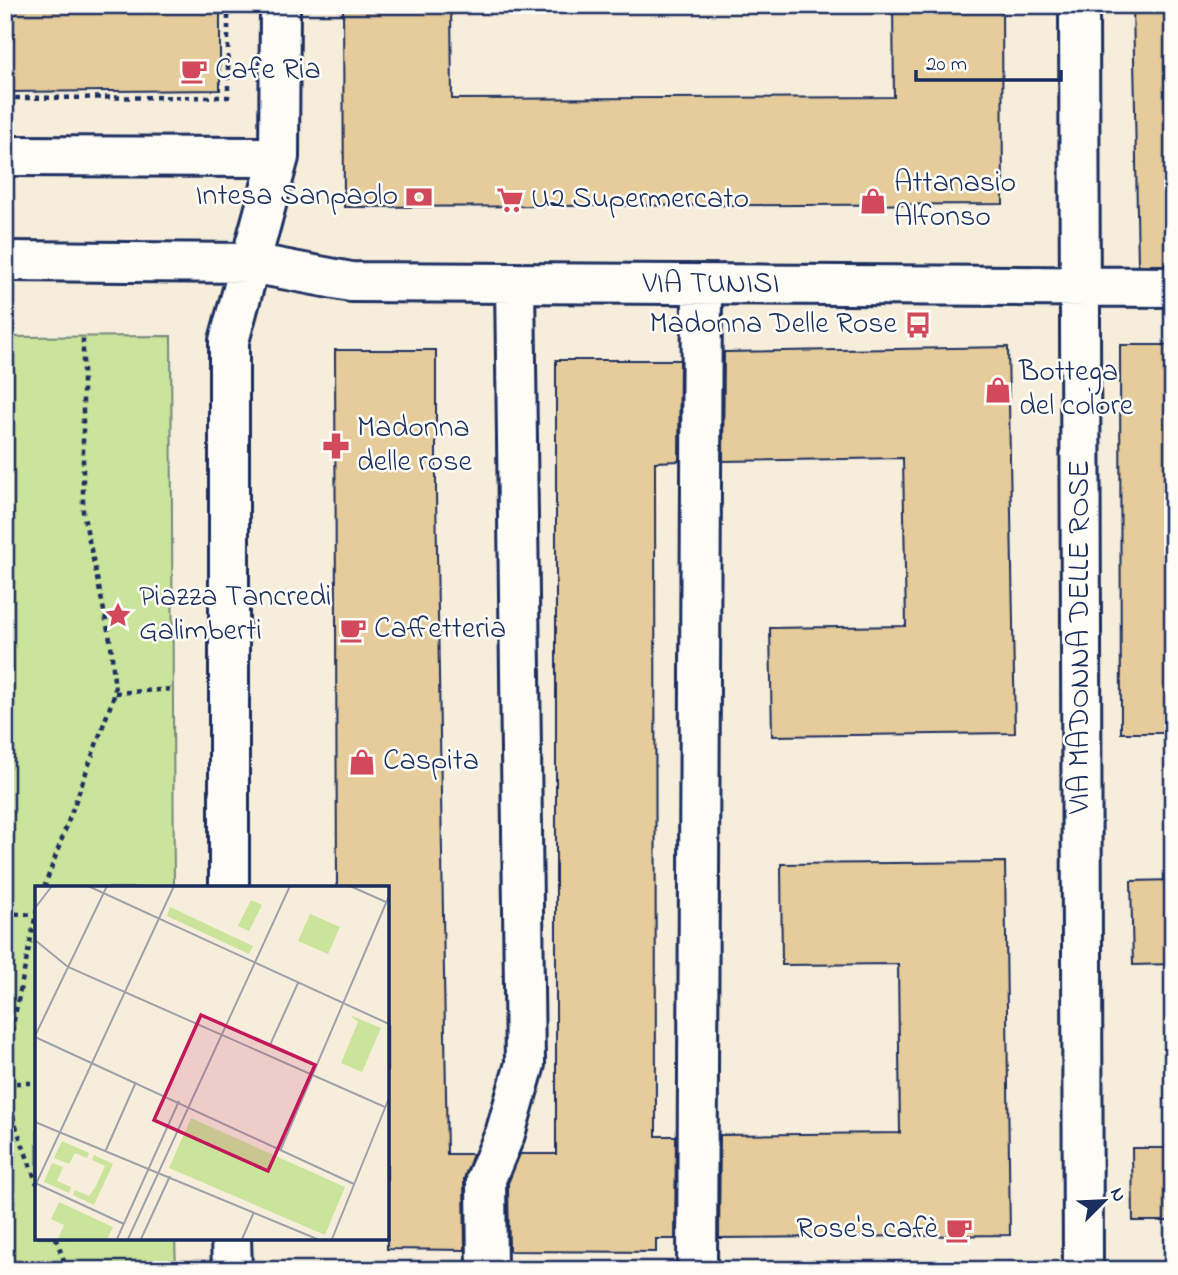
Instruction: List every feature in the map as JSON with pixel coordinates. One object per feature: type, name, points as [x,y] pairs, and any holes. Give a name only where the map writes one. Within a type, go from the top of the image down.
[{"type":"street","points":[[229,886],[229,341],[279,157],[280,5]]},
{"type":"street","name":"VIA MADONNA DELLE ROSE","points":[[1079,5],[1083,1270]]},
{"type":"street","points":[[5,156],[279,157]]},
{"type":"street","points":[[5,261],[251,263]]},
{"type":"street","name":"VIA TUNISI","points":[[251,263],[351,282],[1173,287]]},
{"type":"street","points":[[487,1270],[486,1179],[505,1134],[525,1064],[515,284]]},
{"type":"street","points":[[697,1270],[702,284]]},
{"type":"street","points":[[231,1240],[232,1270]]},
{"type":"path","points":[[5,98],[228,97],[228,5]]},
{"type":"path","points":[[45,886],[115,693],[111,645],[83,512],[83,336]]},
{"type":"path","points":[[115,693],[173,689]]},
{"type":"path","points":[[5,913],[35,912]]},
{"type":"path","points":[[35,917],[9,1044],[6,1083],[15,1124],[35,1179]]},
{"type":"path","points":[[6,1083],[35,1083]]},
{"type":"path","points":[[57,1240],[67,1270]]},
{"type":"green space","name":"Piazza Tancredi Galimberti","points":[[171,336],[174,886],[35,886],[35,1240],[175,1240],[176,1270],[5,1270],[5,337]]},
{"type":"building","points":[[5,5],[220,5],[220,90],[5,92]]},
{"type":"building","points":[[343,5],[451,5],[452,99],[894,97],[893,5],[1002,5],[1003,204],[344,207]]},
{"type":"building","points":[[1133,5],[1173,5],[1173,265],[1138,265]]},
{"type":"building","points":[[1120,345],[1173,345],[1173,733],[1121,733]]},
{"type":"building","points":[[1008,347],[1015,733],[772,736],[770,628],[906,626],[903,458],[723,461],[724,352]]},
{"type":"building","points":[[335,350],[436,350],[447,1154],[473,1154],[464,1179],[465,1250],[387,1249],[388,886],[337,886]]},
{"type":"building","points":[[556,360],[680,360],[679,461],[655,462],[656,1136],[676,1136],[675,1239],[656,1239],[656,1252],[509,1251],[508,1183],[520,1154],[556,1154]]},
{"type":"building","points":[[1005,862],[1010,1235],[719,1238],[720,1135],[900,1133],[898,964],[782,965],[781,864]]},
{"type":"building","points":[[1173,880],[1173,964],[1133,965],[1131,881]]},
{"type":"building","points":[[1132,1148],[1173,1148],[1173,1221],[1133,1221]]},
{"type":"place","name":"Cafe Ria","points":[[194,71]]},
{"type":"place","name":"Intesa Sanpaolo","points":[[419,197]]},
{"type":"place","name":"U2 Supermercato","points":[[510,200]]},
{"type":"place","name":"Attanasio Alfonso","points":[[873,201]]},
{"type":"place","name":"Madonna Delle Rose","points":[[918,325]]},
{"type":"place","name":"Bottega del colore","points":[[998,390]]},
{"type":"place","name":"Madonna delle rose","points":[[336,446]]},
{"type":"place","name":"Piazza Tancredi Galimberti","points":[[118,615]]},
{"type":"place","name":"Caffetteria","points":[[353,630]]},
{"type":"place","name":"Caspita","points":[[362,762]]},
{"type":"place","name":"Rose's cafè","points":[[959,1230]]}]
